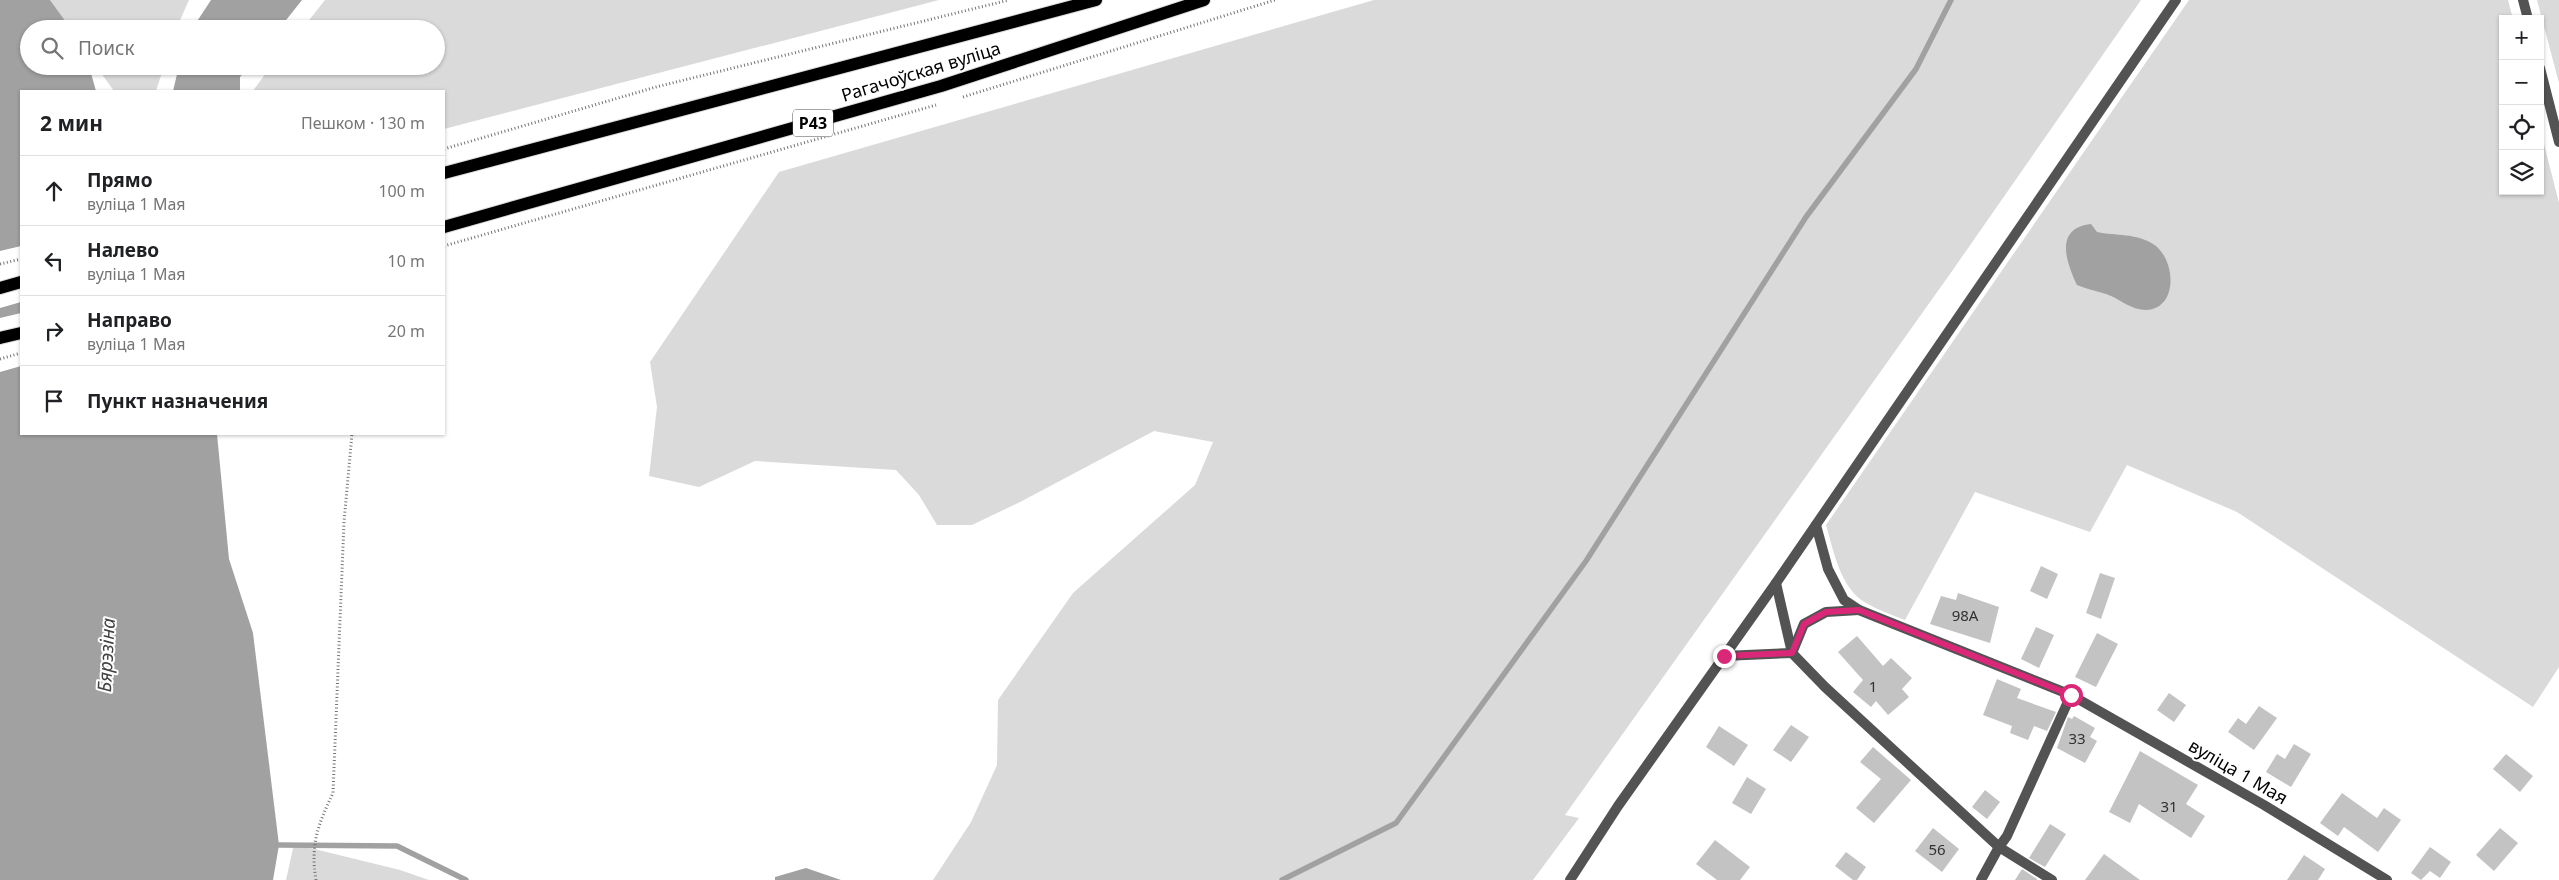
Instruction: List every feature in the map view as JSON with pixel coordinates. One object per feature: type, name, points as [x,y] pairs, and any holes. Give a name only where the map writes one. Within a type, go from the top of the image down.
[{"type":"main road","name":"Рагачоўская вуліца","points":[[445,173],[1096,0]]},
{"type":"main road","name":"Рагачоўская вуліца","points":[[445,227],[941,86],[1204,0]]},
{"type":"main road","points":[[0,288],[20,282]]},
{"type":"main road","points":[[0,338],[20,333]]},
{"type":"street","points":[[1570,880],[1618,806],[1776,583],[2176,0]]},
{"type":"street","points":[[2523,0],[2527,15]]},
{"type":"street","points":[[2544,84],[2559,142]]},
{"type":"street","name":"вуліца 1 Мая","points":[[1816,525],[1828,569],[1844,600],[1859,610],[2071,695],[2264,805],[2387,880]]},
{"type":"street","points":[[1776,583],[1792,653],[1825,687],[1999,847],[2052,880]]},
{"type":"street","name":"вуліца 1 Мая","points":[[1792,653],[1804,624],[1826,612],[1859,610]]},
{"type":"street","points":[[1724,656],[1792,653]]},
{"type":"street","points":[[1981,880],[2007,836],[2071,695]]},
{"type":"path","points":[[445,149],[656,87],[1008,0]]},
{"type":"path","points":[[0,264],[20,259]]},
{"type":"path","points":[[0,359],[20,353]]},
{"type":"path","points":[[316,880],[314,864],[316,828],[332,793],[344,522],[352,435]]},
{"type":"shaded area","points":[[50,0],[189,0],[180,20],[64,20]]},
{"type":"shaded area","points":[[325,0],[939,0],[445,129],[445,90],[254,90],[265,75],[445,75],[445,20],[309,20]]},
{"type":"shaded area","points":[[1374,0],[2141,0],[1950,274],[1565,815],[1579,818],[1533,880],[933,880],[971,822],[997,765],[998,700],[1073,593],[1195,485],[1213,442],[1154,431],[1022,501],[972,525],[937,525],[919,495],[896,470],[755,461],[699,487],[649,476],[657,407],[650,362],[779,172]]},
{"type":"shaded area","points":[[2189,0],[2508,0],[2512,15],[2499,15],[2499,195],[2544,195],[2544,144],[2559,203],[2559,667],[2533,707],[2237,512],[2127,465],[2090,532],[1975,492],[1905,620],[1866,603],[1850,588],[1835,558],[1826,525]]},
{"type":"shaded area","points":[[2537,0],[2559,0],[2559,83],[2544,26],[2544,15],[2541,15]]},
{"type":"shaded area","points":[[102,75],[161,75],[156,90],[113,90]]},
{"type":"shaded area","points":[[294,844],[400,870],[429,880],[286,880]]},
{"type":"water","name":"Бярэзіна","points":[[0,0],[50,0],[64,20],[20,20],[20,75],[92,75],[96,90],[20,90],[20,435],[217,435],[229,559],[253,633],[279,845],[273,880],[0,880]]},
{"type":"water","points":[[211,0],[302,0],[286,20],[198,20]]},
{"type":"water","points":[[177,75],[242,75],[240,90],[173,90]]},
{"type":"water","points":[[2091,224],[2097,232],[2140,238],[2153,244],[2161,251],[2170,271],[2169,292],[2164,301],[2157,307],[2141,310],[2106,294],[2077,285],[2067,257],[2067,239],[2079,227]]},
{"type":"water","points":[[806,868],[841,880],[775,880],[775,877]]},
{"type":"pier","points":[[20,246],[20,302],[0,308],[0,251]]},
{"type":"pier","points":[[20,313],[20,366],[0,372],[0,318]]},
{"type":"building","points":[[2041,566],[2058,574],[2047,599],[2030,591]]},
{"type":"building","points":[[2100,573],[2115,578],[2101,619],[2086,613]]},
{"type":"building","points":[[1958,593],[1999,607],[1990,643],[1930,624],[1941,596],[1956,600]]},
{"type":"building","points":[[2036,627],[2054,635],[2039,668],[2021,659]]},
{"type":"building","points":[[2097,633],[2118,644],[2096,687],[2075,677]]},
{"type":"building","points":[[1857,636],[1883,666],[1891,658],[1912,678],[1902,689],[1909,697],[1888,715],[1876,701],[1871,707],[1853,692],[1863,680],[1838,652]]},
{"type":"building","points":[[1997,679],[2021,689],[2017,698],[2056,712],[2047,731],[2034,726],[2028,740],[2010,733],[2012,726],[1983,715]]},
{"type":"building","points":[[2169,693],[2186,705],[2174,722],[2157,710]]},
{"type":"building","points":[[2259,706],[2277,718],[2254,750],[2228,732],[2238,718],[2246,724]]},
{"type":"building","points":[[2074,716],[2095,728],[2090,737],[2097,741],[2085,763],[2057,748],[2068,717],[2072,719]]},
{"type":"building","points":[[1791,725],[1809,737],[1791,762],[1773,750]]},
{"type":"building","points":[[1719,726],[1748,745],[1734,766],[1706,747]]},
{"type":"building","points":[[2294,744],[2311,754],[2291,787],[2266,772],[2277,754],[2285,759]]},
{"type":"building","points":[[1873,747],[1911,780],[1874,823],[1856,808],[1881,779],[1860,762]]},
{"type":"building","points":[[2140,751],[2198,785],[2186,804],[2205,816],[2191,838],[2139,804],[2130,823],[2109,812]]},
{"type":"building","points":[[2506,754],[2533,776],[2520,792],[2493,769]]},
{"type":"building","points":[[1747,777],[1766,789],[1751,814],[1732,803]]},
{"type":"building","points":[[1985,790],[2000,802],[1987,819],[1972,807]]},
{"type":"building","points":[[2342,793],[2377,818],[2384,808],[2401,820],[2378,852],[2344,827],[2338,836],[2320,823]]},
{"type":"building","points":[[2050,824],[2066,834],[2045,867],[2029,858]]},
{"type":"building","points":[[1933,828],[1959,849],[1942,872],[1915,851]]},
{"type":"building","points":[[2500,828],[2518,843],[2494,871],[2476,855]]},
{"type":"building","points":[[1715,840],[1750,867],[1740,880],[1717,880],[1696,864]]},
{"type":"building","points":[[2430,847],[2451,862],[2440,878],[2430,871],[2421,880],[2411,873]]},
{"type":"building","points":[[1846,852],[1866,867],[1857,880],[1853,880],[1835,866]]},
{"type":"building","points":[[2104,854],[2140,880],[2085,880]]},
{"type":"building","points":[[2304,855],[2325,869],[2318,880],[2287,880]]},
{"type":"building","points":[[2022,869],[2037,879],[2037,880],[2015,880]]},
{"type":"waterway","points":[[1282,880],[1396,823],[1586,561],[1806,217],[1916,69],[1951,0]]},
{"type":"waterway","points":[[279,845],[397,846],[466,880]]},
{"type":"route","points":[[1724,656],[1792,653],[1804,624],[1826,612],[1859,610],[2071,695]]}]
